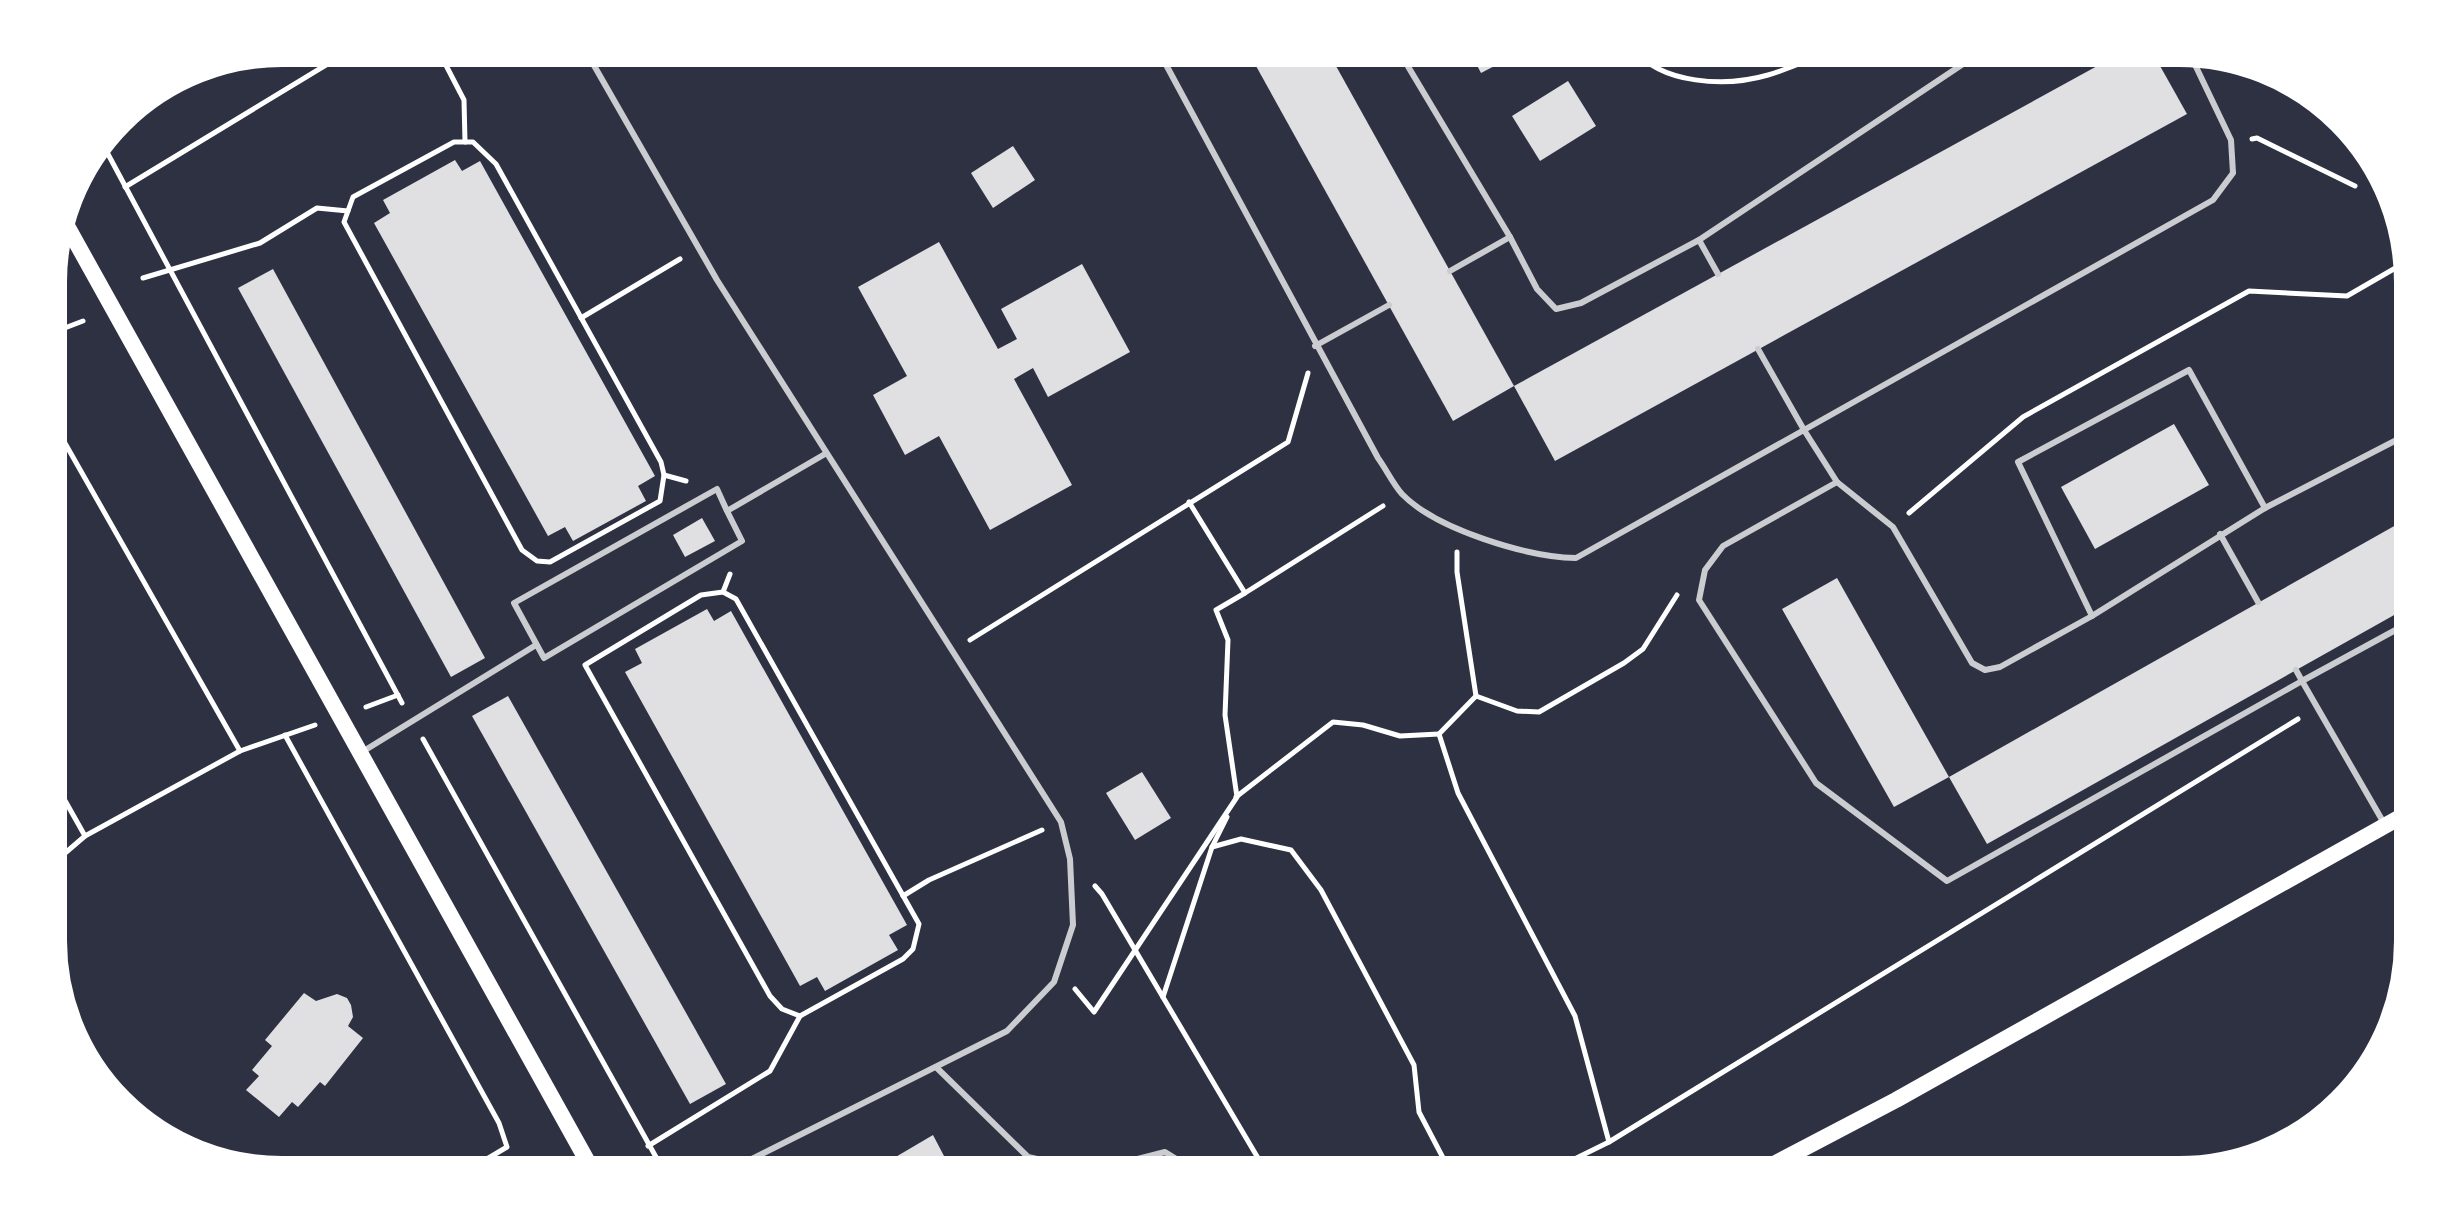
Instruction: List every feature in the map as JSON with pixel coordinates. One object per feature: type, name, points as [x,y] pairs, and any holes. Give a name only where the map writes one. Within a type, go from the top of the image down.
[{"type":"main road","points":[[68,228],[587,1161]]},
{"type":"main road","points":[[1780,1161],[1896,1100],[2399,818]]},
{"type":"lane","points":[[592,62],[698,248],[825,454],[1061,822],[1070,859],[1073,925],[1054,982],[1007,1031],[748,1161]]},
{"type":"lane","points":[[1164,62],[1315,346],[1378,458],[1402,494],[1435,517],[1472,535],[1548,558],[1576,558],[2213,200],[2233,173],[2231,140],[2194,63]]},
{"type":"lane","points":[[1405,62],[1510,237],[1537,289],[1556,309],[1581,303],[1699,240],[1966,62]]},
{"type":"lane","points":[[1450,271],[1510,237]]},
{"type":"lane","points":[[1699,240],[1718,274]]},
{"type":"lane","points":[[1315,346],[1389,305]]},
{"type":"lane","points":[[1758,349],[1837,482],[1893,527],[1972,663],[1985,670],[2000,667],[2092,616],[2265,508],[2399,439]]},
{"type":"lane","points":[[2092,616],[2018,462],[2189,370],[2265,508]]},
{"type":"lane","points":[[727,511],[825,454]]},
{"type":"lane","points":[[1837,482],[1723,546],[1705,570],[1699,600],[1816,783],[1947,881],[2399,628]]},
{"type":"lane","points":[[717,489],[727,511],[742,541],[544,658],[514,603],[717,489]]},
{"type":"lane","points":[[2220,534],[2258,602]]},
{"type":"lane","points":[[360,753],[536,645]]},
{"type":"lane","points":[[2296,670],[2385,825]]},
{"type":"lane","points":[[937,1068],[1028,1157],[1046,1161]]},
{"type":"lane","points":[[1130,1161],[1165,1152],[1179,1161]]},
{"type":"path","points":[[125,187],[331,62]]},
{"type":"path","points":[[444,62],[464,100],[465,142]]},
{"type":"path","points":[[1646,62],[1676,76],[1733,82],[1768,75],[1802,62]]},
{"type":"path","points":[[2231,140],[2257,138],[2364,190]]},
{"type":"path","points":[[454,142],[473,142],[496,164],[661,462],[664,475],[660,501],[550,562],[537,561],[522,550],[344,222],[348,211],[353,197],[454,142]]},
{"type":"path","points":[[106,150],[398,695],[657,1161]]},
{"type":"path","points":[[143,278],[260,243],[317,208],[348,211]]},
{"type":"path","points":[[581,318],[698,248]]},
{"type":"path","points":[[62,329],[83,321]]},
{"type":"path","points":[[952,651],[1288,442],[1315,346]]},
{"type":"path","points":[[62,438],[240,751]]},
{"type":"path","points":[[1163,997],[1212,847],[1237,797],[1225,715],[1228,640],[1216,610],[1402,494]]},
{"type":"path","points":[[1189,502],[1245,593]]},
{"type":"path","points":[[1472,535],[1457,548],[1457,572],[1476,696]]},
{"type":"path","points":[[1476,696],[1517,711],[1539,712],[1643,649],[1672,600],[1705,570]]},
{"type":"path","points":[[648,1146],[770,1071],[800,1016],[903,959],[913,949],[919,924],[736,599],[723,592],[701,595],[585,665],[770,996],[782,1009],[800,1016]]},
{"type":"path","points":[[62,856],[85,836],[240,751],[398,695]]},
{"type":"path","points":[[1058,970],[1094,1012],[1237,797],[1333,722],[1363,725],[1400,736],[1439,734],[1476,696]]},
{"type":"path","points":[[1570,1161],[1609,1142],[2316,708]]},
{"type":"path","points":[[1439,734],[1458,793],[1575,1016],[1609,1142]]},
{"type":"path","points":[[285,735],[499,1123],[507,1147],[484,1161]]},
{"type":"path","points":[[62,795],[85,836]]},
{"type":"path","points":[[903,896],[929,880],[1061,822]]},
{"type":"path","points":[[1212,847],[1241,839],[1291,850],[1321,890],[1414,1065],[1419,1112],[1445,1161]]},
{"type":"path","points":[[1070,859],[1102,894],[1260,1161]]},
{"type":"building","points":[[1254,62],[1334,62],[1514,386],[1453,421]]},
{"type":"building","points":[[1475,62],[1502,62],[1481,73]]},
{"type":"building","points":[[2104,62],[2158,62],[2187,114],[1555,461],[1514,386]]},
{"type":"building","points":[[1568,81],[1596,126],[1540,161],[1512,116]]},
{"type":"building","points":[[1013,146],[1035,180],[993,208],[971,173]]},
{"type":"building","points":[[455,160],[462,171],[480,161],[655,476],[638,486],[646,501],[573,541],[565,527],[548,536],[374,223],[390,213],[383,200]]},
{"type":"building","points":[[939,242],[998,349],[1017,339],[1001,309],[1082,264],[1130,352],[1048,397],[1033,368],[1014,379],[1072,485],[990,530],[939,436],[905,455],[873,395],[907,376],[858,287]]},
{"type":"building","points":[[273,269],[485,658],[451,677],[238,288]]},
{"type":"building","points":[[2174,424],[2209,485],[2095,549],[2061,487]]},
{"type":"building","points":[[702,518],[715,541],[685,557],[673,535]]},
{"type":"building","points":[[2399,523],[2399,612],[1987,844],[1949,777]]},
{"type":"building","points":[[1837,578],[1949,777],[1894,807],[1782,609]]},
{"type":"building","points":[[707,609],[714,621],[731,611],[907,925],[889,935],[898,950],[825,991],[817,977],[800,986],[625,672],[642,663],[635,649]]},
{"type":"building","points":[[508,696],[726,1084],[690,1104],[472,716]]},
{"type":"building","points":[[1142,772],[1171,818],[1135,840],[1106,793]]},
{"type":"building","points":[[304,993],[316,1001],[337,994],[347,998],[353,1017],[348,1026],[363,1038],[325,1086],[320,1082],[298,1107],[292,1102],[279,1117],[246,1090],[259,1076],[252,1070],[272,1046],[265,1040]]},
{"type":"building","points":[[933,1135],[947,1161],[889,1161]]}]
